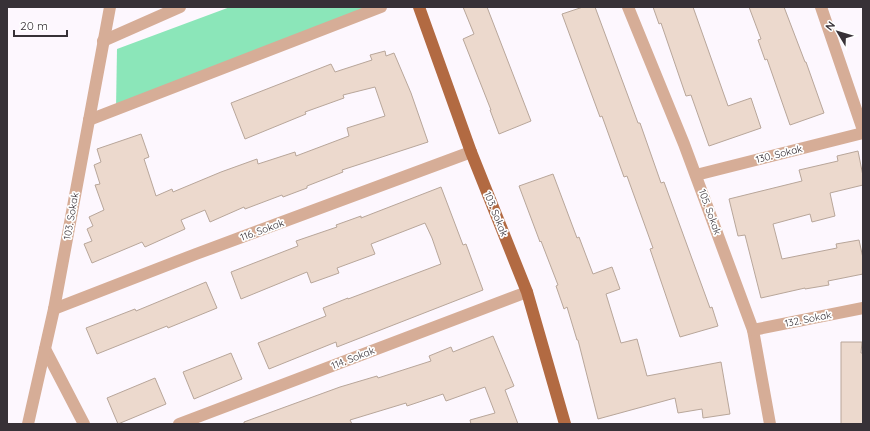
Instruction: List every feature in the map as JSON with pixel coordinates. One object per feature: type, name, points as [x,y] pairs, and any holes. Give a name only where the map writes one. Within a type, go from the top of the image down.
[{"type":"main road","name":"103. Sokak","points":[[419,7],[471,152],[527,292],[565,424]]},
{"type":"street","name":"103. Sokak","points":[[28,424],[54,309],[110,7]]},
{"type":"street","points":[[103,41],[180,7]]},
{"type":"street","points":[[89,120],[381,7]]},
{"type":"street","name":"105. Sokak","points":[[628,7],[696,175],[753,330],[770,424]]},
{"type":"street","points":[[822,7],[863,130]]},
{"type":"street","name":"130. Sokak","points":[[696,175],[863,134]]},
{"type":"street","name":"116. Sokak","points":[[54,309],[196,254],[471,152]]},
{"type":"street","name":"114. Sokak","points":[[179,424],[527,292]]},
{"type":"street","name":"132. Sokak","points":[[753,330],[863,308]]},
{"type":"street","points":[[45,349],[84,424]]},
{"type":"green space","points":[[230,7],[370,7],[116,109],[117,49]]},
{"type":"building","points":[[463,7],[487,7],[531,121],[499,134],[463,39],[474,34]]},
{"type":"building","points":[[583,7],[595,7],[638,123],[640,123],[661,183],[664,182],[718,326],[680,337],[650,249],[653,248],[627,176],[624,177],[562,14]]},
{"type":"building","points":[[653,7],[693,7],[728,106],[751,98],[761,128],[709,146],[691,95],[686,96],[661,23],[659,24]]},
{"type":"building","points":[[749,7],[784,7],[824,113],[790,125],[767,59],[765,60],[758,40],[761,39]]},
{"type":"building","points":[[385,51],[386,56],[394,53],[411,93],[428,142],[342,170],[343,172],[307,186],[307,188],[283,197],[282,195],[245,209],[244,207],[210,222],[205,210],[181,220],[185,229],[145,247],[142,242],[92,263],[84,244],[92,241],[87,229],[93,226],[89,217],[104,210],[95,185],[100,184],[94,165],[101,162],[97,149],[141,134],[149,157],[144,159],[156,196],[172,189],[173,192],[257,159],[258,164],[295,152],[296,156],[349,136],[347,128],[385,116],[375,87],[343,95],[344,98],[305,112],[306,114],[245,139],[231,103],[331,64],[335,72],[372,60],[370,55]]},
{"type":"building","points":[[858,151],[863,176],[863,185],[830,193],[835,216],[812,222],[810,214],[773,224],[782,259],[837,248],[836,244],[859,240],[863,258],[863,274],[828,281],[829,285],[805,288],[761,298],[745,235],[738,236],[729,199],[802,181],[799,170],[838,161],[837,156]]},
{"type":"building","points":[[553,174],[577,238],[579,237],[593,274],[612,267],[620,289],[606,294],[621,343],[637,339],[647,376],[721,362],[730,414],[703,418],[702,409],[678,413],[675,398],[598,419],[578,340],[567,307],[564,309],[556,286],[558,285],[519,186]]},
{"type":"building","points":[[441,187],[463,245],[466,244],[483,290],[337,347],[336,342],[269,369],[258,343],[326,316],[323,308],[441,264],[432,238],[425,223],[371,244],[375,254],[337,268],[339,273],[311,283],[307,272],[241,299],[231,272],[298,246],[296,241]]},
{"type":"building","points":[[206,282],[217,308],[97,354],[86,328],[135,309],[136,311]]},
{"type":"building","points":[[493,336],[514,386],[505,390],[518,424],[471,424],[470,420],[495,413],[485,387],[446,401],[443,394],[407,406],[406,403],[350,420],[352,424],[244,424],[244,422],[340,387],[377,376],[378,378],[431,361],[429,356],[451,347],[453,352]]},
{"type":"building","points":[[841,342],[862,342],[863,424],[841,424]]},
{"type":"building","points":[[231,353],[242,379],[194,399],[183,372]]},
{"type":"building","points":[[155,378],[166,404],[118,424],[107,398]]}]
